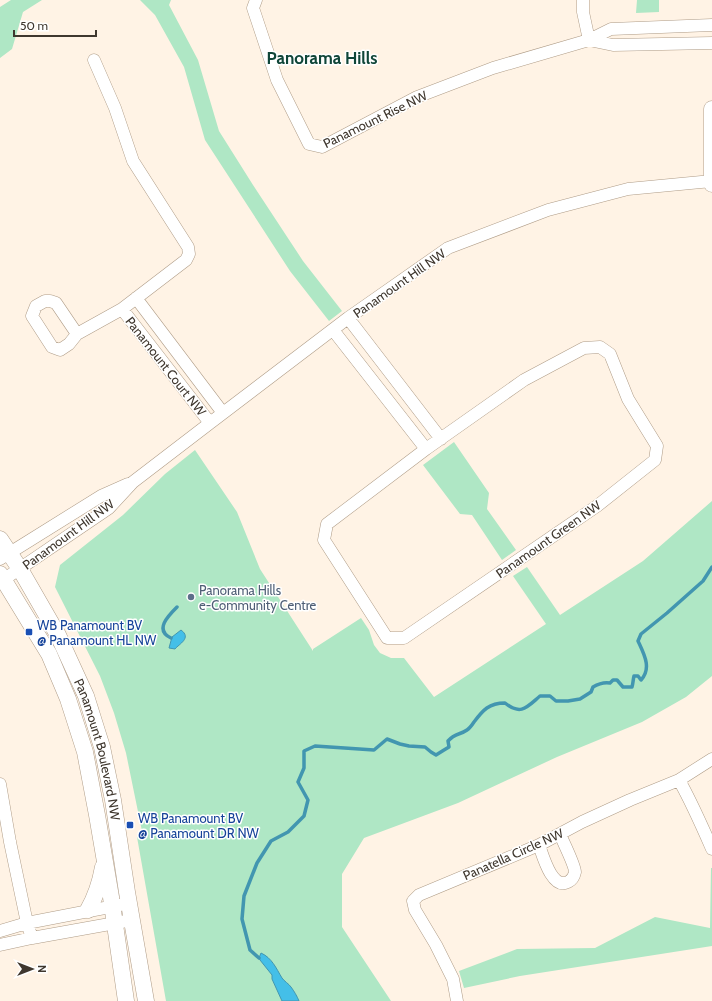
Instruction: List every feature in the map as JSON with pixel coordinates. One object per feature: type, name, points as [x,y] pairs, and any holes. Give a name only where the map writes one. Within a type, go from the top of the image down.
[{"type":"street","name":"Panamount Rise NW","points":[[256,0],[253,8],[278,80],[309,144],[322,147],[417,97],[493,68],[589,40],[612,29],[712,26]]},
{"type":"street","points":[[584,0],[583,12],[589,40]]},
{"type":"street","name":"Panamount Rise NW","points":[[589,40],[613,45],[712,43]]},
{"type":"street","points":[[77,334],[129,303],[186,260],[189,254],[188,247],[133,161],[115,108],[94,60]]},
{"type":"street","points":[[712,109],[712,182]]},
{"type":"street","name":"Panamount Hill NW","points":[[1,578],[20,569],[109,508],[132,482],[348,318],[448,248],[548,210],[628,189],[712,182]]},
{"type":"street","name":"Panamount Court NW","points":[[129,303],[223,413]]},
{"type":"street","name":"Panamount Court NW","points":[[129,303],[210,423]]},
{"type":"street","points":[[348,318],[441,439]]},
{"type":"street","points":[[333,330],[426,449]]},
{"type":"street","name":"Panamount Green NW","points":[[600,347],[610,354],[628,399],[658,446],[656,460],[597,506],[404,638],[387,638],[324,540],[327,524],[426,449],[524,380],[584,348],[600,347]]},
{"type":"street","name":"Panamount Hill NW","points":[[4,556],[101,496],[132,482]]},
{"type":"street","name":"Panamount Boulevard NW","points":[[0,540],[4,556],[20,569],[58,635],[86,696],[102,747],[113,800],[146,1001]]},
{"type":"street","name":"Panamount Boulevard NW","points":[[1,578],[49,654],[68,698],[84,752],[97,815],[126,1001]]},
{"type":"street","name":"Panatella Circle NW","points":[[457,1001],[453,979],[416,910],[413,901],[419,895],[539,845],[582,822],[679,780],[712,759]]},
{"type":"street","points":[[679,780],[692,803],[712,850]]},
{"type":"street","points":[[0,784],[10,842],[27,923],[32,938]]},
{"type":"street","points":[[539,845],[553,878],[564,884],[573,878],[575,871],[560,834]]},
{"type":"street","points":[[88,910],[100,884],[104,860]]},
{"type":"street","points":[[0,931],[27,923],[129,903]]},
{"type":"street","points":[[0,945],[132,920]]},
{"type":"green space","points":[[11,0],[42,0],[23,12],[12,49],[0,58],[0,7]]},
{"type":"green space","points":[[140,0],[171,0],[169,5],[198,60],[219,131],[303,261],[342,311],[329,321],[290,271],[205,140],[184,67],[155,15]]},
{"type":"green space","points":[[637,0],[659,0],[659,12],[636,13]]},
{"type":"green space","points":[[454,442],[489,493],[487,509],[516,550],[502,560],[472,515],[460,514],[423,465]]},
{"type":"green space","points":[[195,450],[237,512],[260,569],[313,651],[313,649],[361,618],[369,630],[374,645],[380,653],[391,658],[404,658],[434,697],[546,624],[513,576],[527,567],[560,615],[643,561],[712,501],[712,676],[686,697],[642,722],[557,757],[458,803],[364,838],[342,874],[342,927],[391,1001],[166,1001],[137,837],[143,836],[126,753],[114,713],[100,676],[55,587],[60,565],[123,515],[165,474]]},
{"type":"green space","points":[[711,868],[712,946],[520,976],[464,988],[459,971],[517,949],[595,948],[655,917],[710,928]]},
{"type":"water","points":[[181,630],[185,636],[184,641],[175,649],[169,648],[172,637]]},
{"type":"water","points":[[261,953],[271,960],[299,1001],[282,1001],[272,979],[272,975],[259,958]]},
{"type":"waterway","points":[[259,958],[250,950],[242,919],[244,896],[257,863],[271,841],[288,832],[304,816],[308,800],[298,782],[304,768],[304,751],[315,746],[374,750],[387,739],[409,746],[425,747],[436,755],[449,747],[448,741],[451,738],[468,729],[480,714],[495,704],[505,703],[515,709],[520,709],[524,708],[540,696],[550,696],[556,701],[580,699],[591,692],[593,687],[610,683],[613,680],[617,680],[623,687],[632,687],[634,676],[638,676],[641,680],[646,671],[646,661],[638,641],[641,634],[703,581],[712,567]]},
{"type":"waterway","points":[[171,638],[166,635],[163,627],[164,623],[177,607]]},
{"type":"place","name":"Panorama Hills e-Community Centre","points":[[191,597]]},
{"type":"place","name":"WB Panamount BV @ Panamount HL NW","points":[[29,632]]},
{"type":"place","name":"WB Panamount BV @ Panamount DR NW","points":[[130,825]]},
{"type":"district","name":"Panorama Hills","points":[[322,58]]}]
